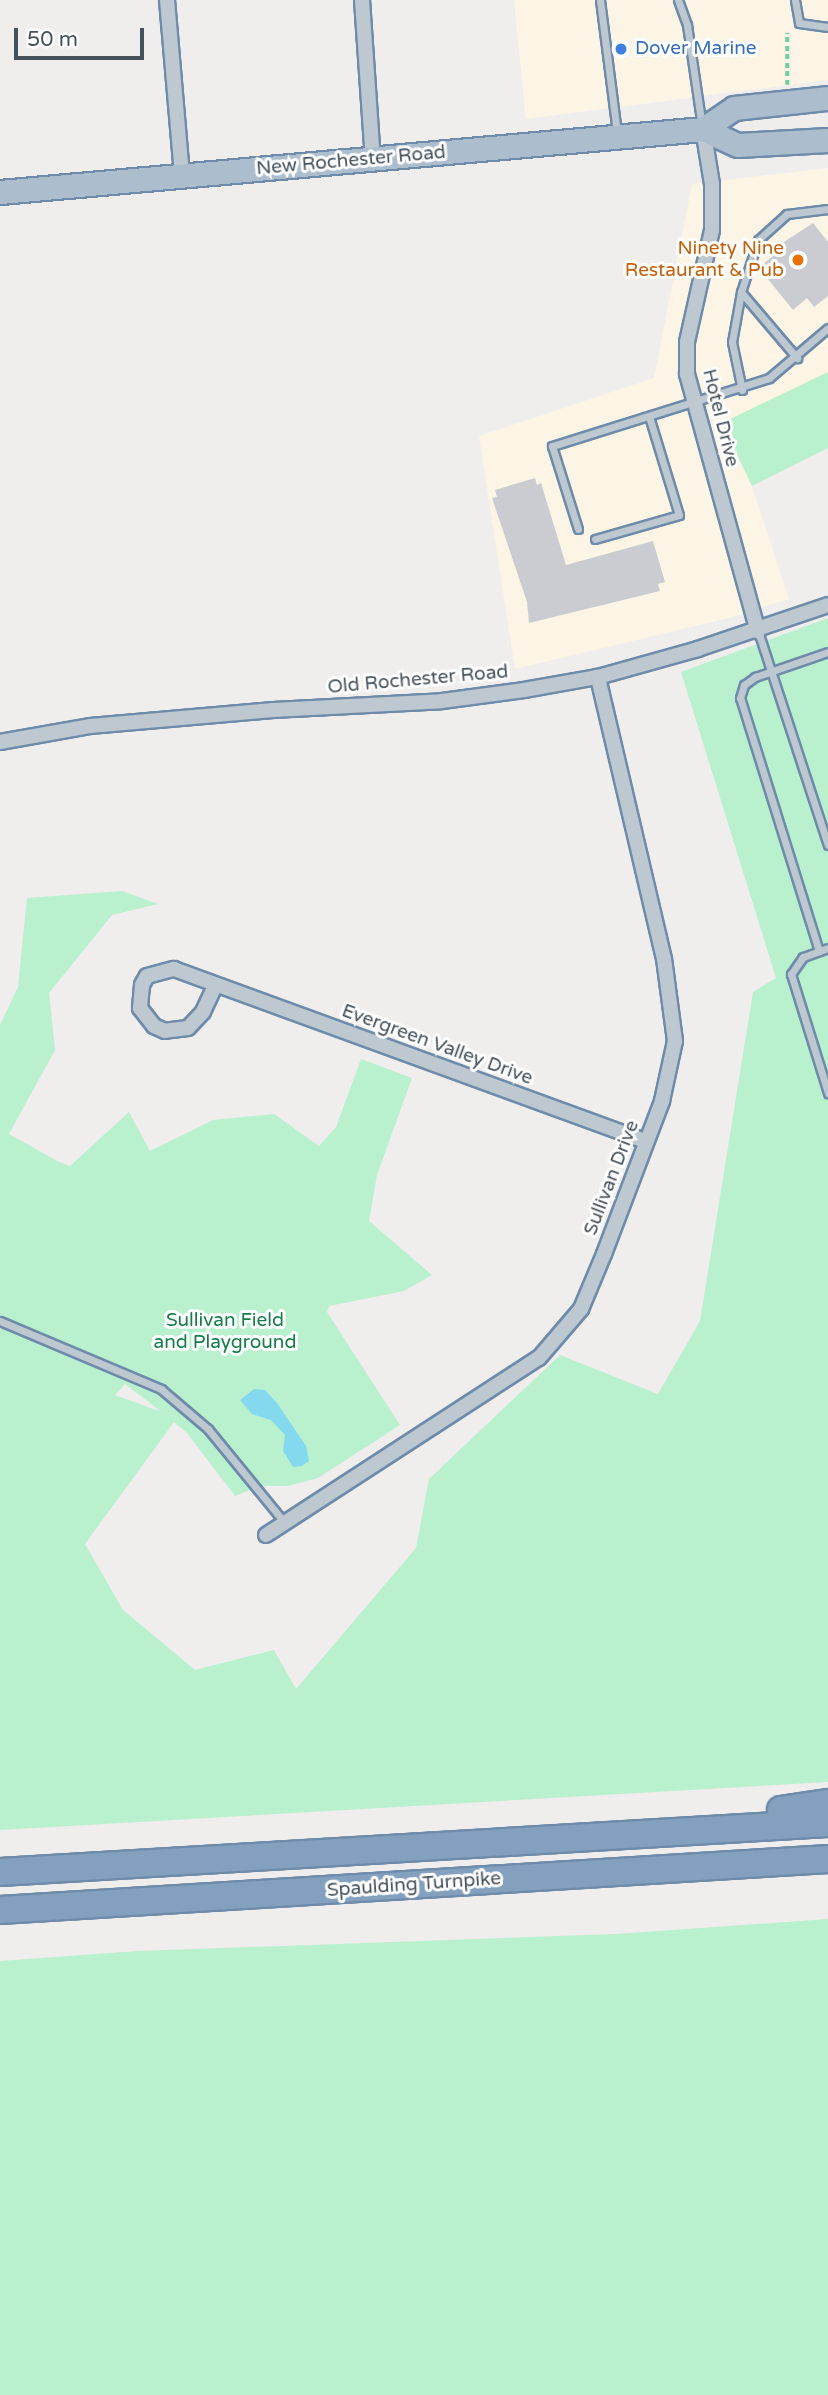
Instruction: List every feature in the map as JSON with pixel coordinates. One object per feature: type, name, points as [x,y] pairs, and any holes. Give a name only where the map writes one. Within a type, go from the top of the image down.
[{"type":"highway","points":[[705,1830],[764,1812],[828,1803]]},
{"type":"highway","name":"Spaulding Turnpike","points":[[0,1872],[828,1823]]},
{"type":"highway","name":"Spaulding Turnpike","points":[[0,1910],[828,1859]]},
{"type":"main road","name":"New Rochester Road","points":[[0,192],[703,129],[734,108],[828,98]]},
{"type":"main road","name":"New Rochester Road","points":[[703,129],[738,145],[828,139]]},
{"type":"street","points":[[167,0],[182,176]]},
{"type":"street","points":[[362,0],[373,160]]},
{"type":"street","name":"Hotel Drive","points":[[703,129],[713,214],[687,342],[694,401],[758,631]]},
{"type":"street","name":"Old Rochester Road","points":[[0,742],[116,724],[455,699],[598,677],[758,631],[828,605]]},
{"type":"street","name":"Sullivan Drive","points":[[266,1535],[522,1371],[569,1327],[604,1254],[673,1062],[671,1000],[598,677]]},
{"type":"street","name":"Evergreen Valley Drive","points":[[215,986],[197,1021],[176,1031],[154,1026],[141,1008],[142,985],[156,971],[174,969],[645,1141]]},
{"type":"lane","points":[[600,0],[617,137]]},
{"type":"lane","points":[[678,0],[687,24],[703,129]]},
{"type":"lane","points":[[795,0],[799,23],[828,27]]},
{"type":"lane","points":[[742,390],[732,342],[741,292],[752,253],[765,229],[787,214],[828,209]]},
{"type":"lane","points":[[741,292],[797,358]]},
{"type":"lane","points":[[578,528],[552,446],[694,401],[742,390],[777,374],[828,328]]},
{"type":"lane","points":[[594,539],[679,515],[649,416]]},
{"type":"lane","points":[[758,631],[828,845]]},
{"type":"lane","points":[[819,951],[742,711],[744,685],[772,671],[828,652]]},
{"type":"lane","points":[[828,948],[803,957],[792,974],[828,1093]]},
{"type":"lane","points":[[0,1321],[161,1389],[208,1429],[284,1522]]},
{"type":"path","points":[[787,33],[787,90]]},
{"type":"shaded area","name":"Dover Marine","points":[[514,0],[828,0],[828,80],[526,119]]},
{"type":"shaded area","points":[[828,168],[828,372],[722,423],[752,486],[789,599],[729,618],[515,669],[479,436],[654,378],[692,184]]},
{"type":"green space","points":[[828,372],[828,448],[752,486],[722,423]]},
{"type":"green space","name":"Sullivan Field and Playground","points":[[828,618],[828,1782],[0,1830],[0,1025],[18,987],[27,898],[122,891],[158,904],[112,915],[49,993],[55,1050],[9,1134],[59,1162],[70,1166],[129,1112],[150,1151],[213,1120],[274,1114],[319,1146],[336,1127],[361,1059],[412,1078],[377,1175],[369,1221],[432,1275],[404,1291],[329,1306],[327,1312],[400,1425],[318,1478],[288,1486],[259,1486],[235,1496],[187,1433],[174,1422],[85,1544],[123,1610],[195,1670],[274,1650],[296,1689],[416,1548],[429,1479],[560,1355],[658,1394],[700,1321],[753,992],[776,978],[681,672]],"holes":[[[125,1384],[159,1411],[115,1395]]]},
{"type":"green space","points":[[828,1919],[828,2395],[0,2395],[0,1961],[138,1951],[617,1934]]},
{"type":"water","points":[[254,1389],[265,1390],[277,1403],[306,1446],[309,1461],[302,1466],[293,1467],[283,1451],[285,1435],[271,1420],[252,1414],[240,1400]]},
{"type":"building","name":"Ninety Nine Restaurant & Pub","points":[[813,223],[828,242],[828,296],[814,307],[807,298],[793,310],[759,268],[776,253],[773,249]]},
{"type":"building","points":[[535,478],[537,485],[541,483],[566,565],[653,541],[665,582],[658,584],[660,591],[529,623],[527,602],[492,498],[497,497],[495,490]]},
{"type":"place","name":"Dover Marine","points":[[621,49]]},
{"type":"place","name":"Ninety Nine Restaurant & Pub","points":[[798,260]]}]
